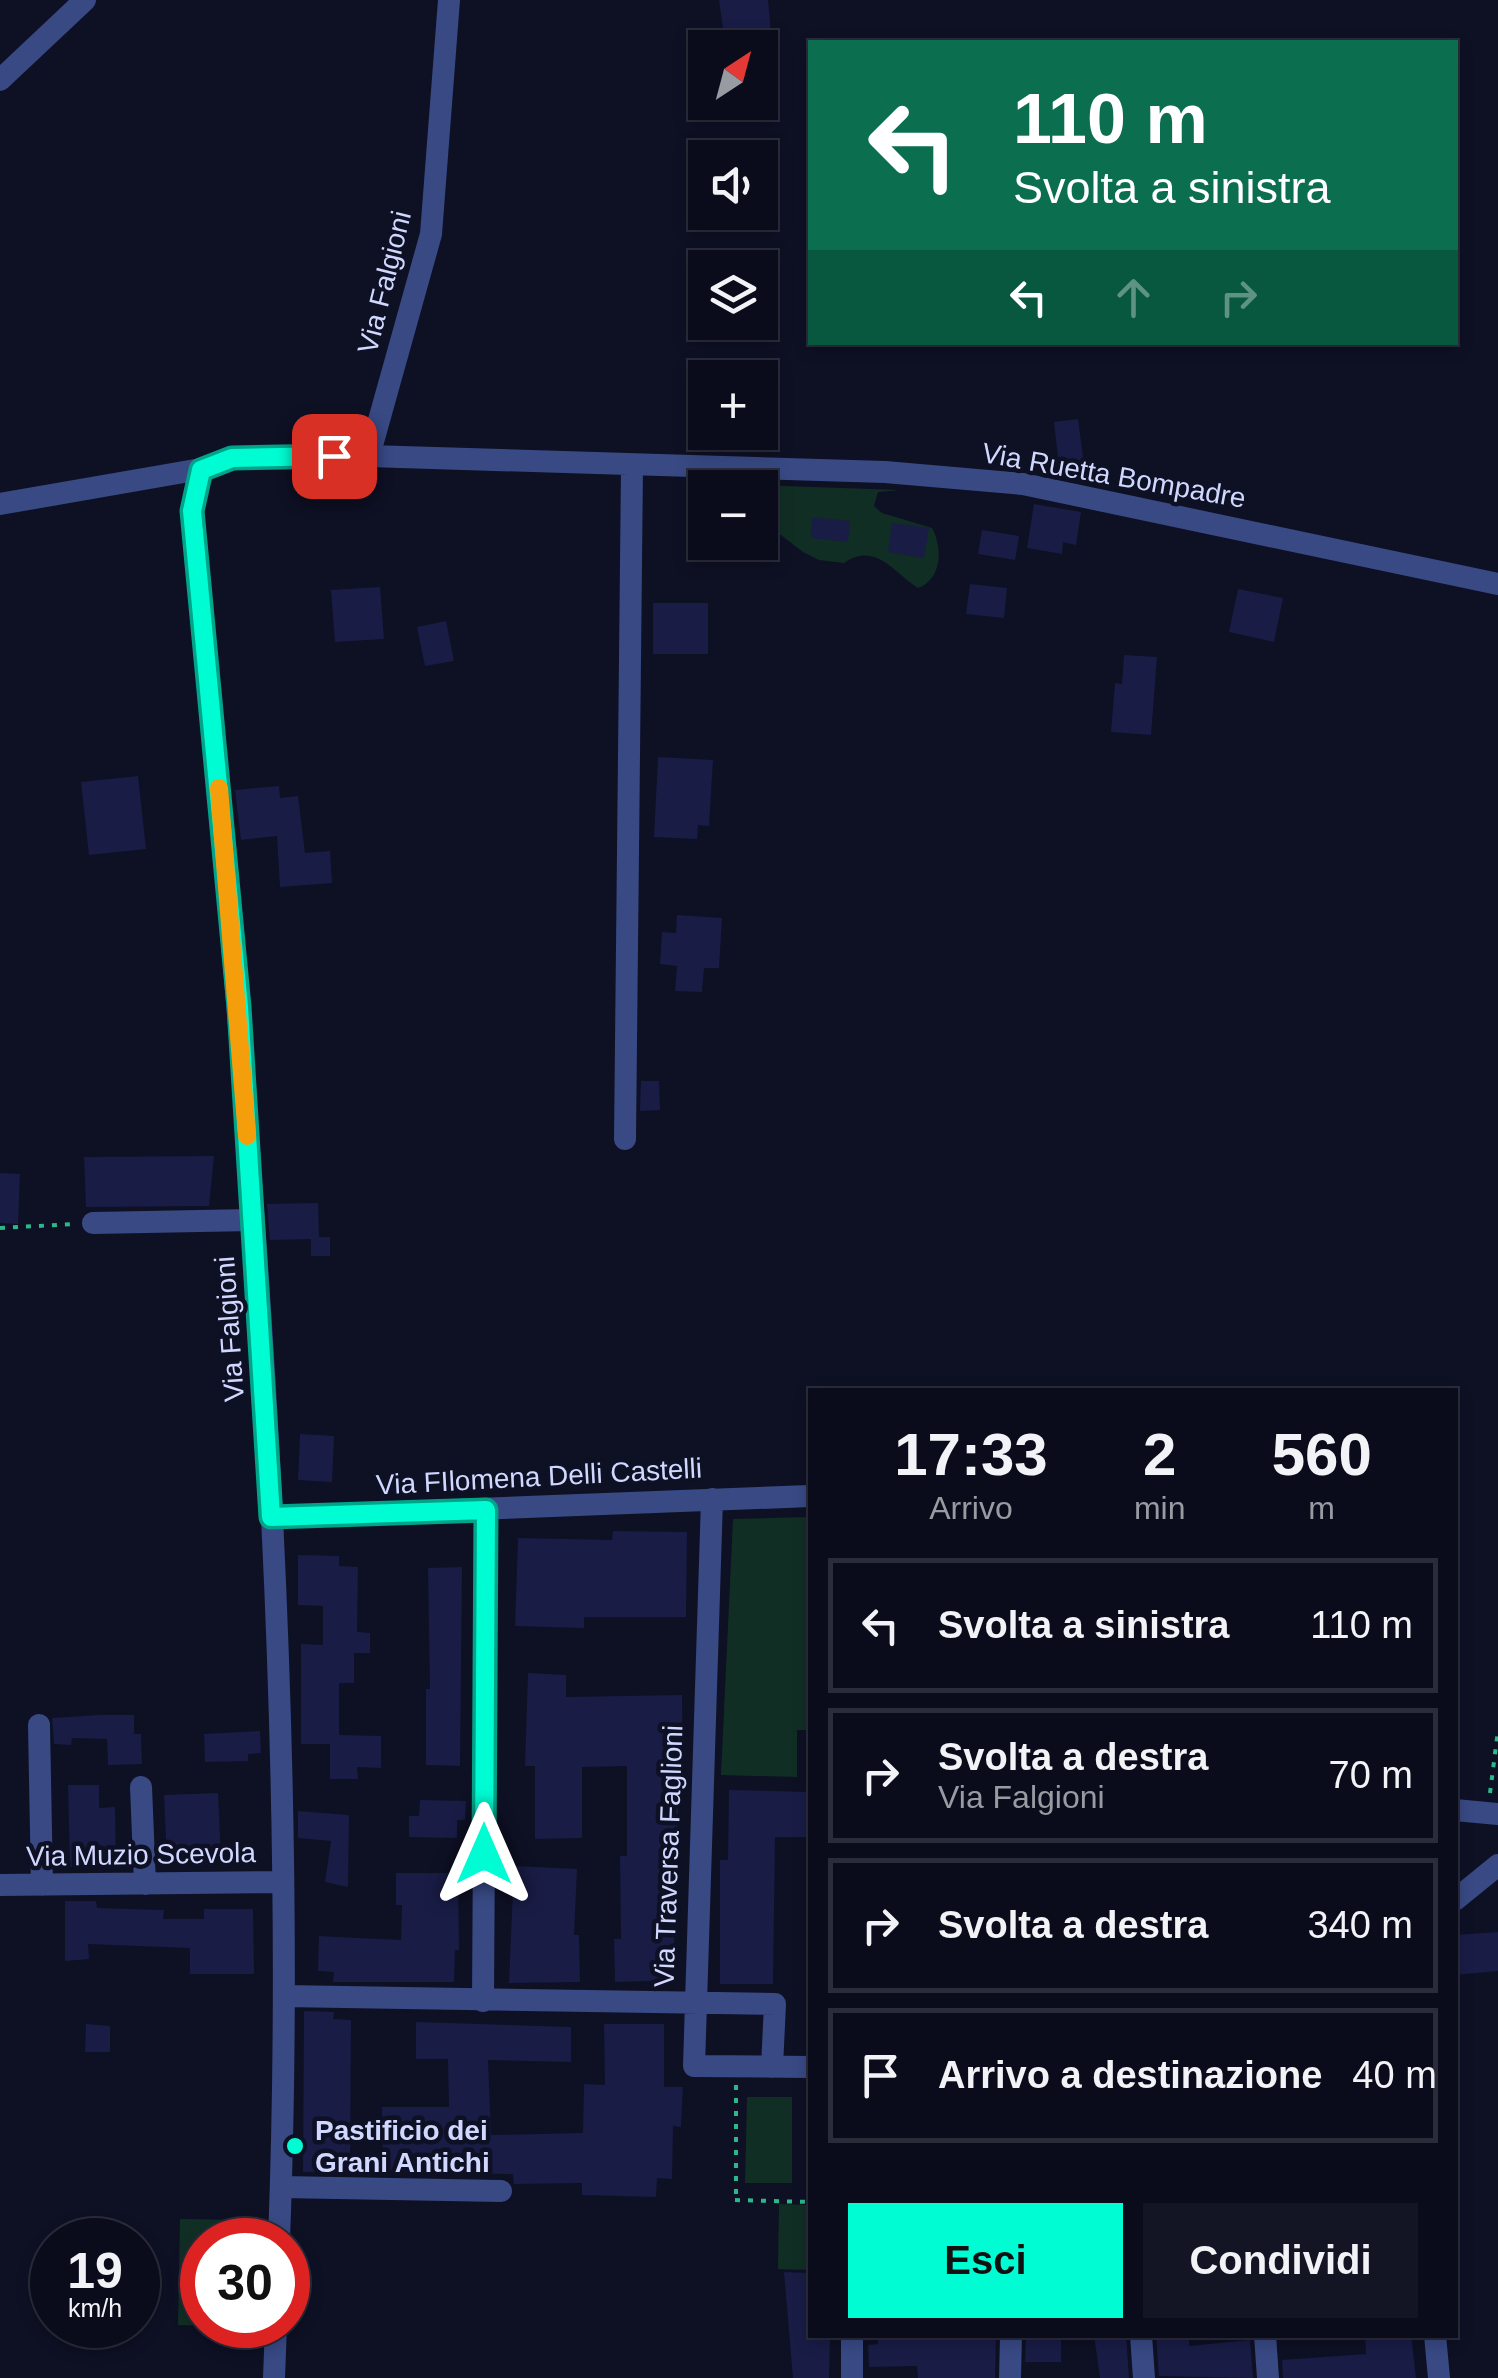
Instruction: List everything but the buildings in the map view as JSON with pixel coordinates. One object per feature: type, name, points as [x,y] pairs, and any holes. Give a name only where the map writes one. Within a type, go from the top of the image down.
[{"type":"street","points":[[0,80],[85,0]]},
{"type":"street","name":"Via Falgioni","points":[[369,456],[432,234],[449,0]]},
{"type":"street","name":"Via Ruetta Bompadre","points":[[0,504],[201,470],[232,458],[369,456],[885,472],[1023,484],[1498,584]]},
{"type":"street","points":[[625,1139],[632,467]]},
{"type":"street","name":"Via Falgioni","points":[[201,470],[192,511],[239,1007],[271,1517],[284,1996],[280,2218]]},
{"type":"street","points":[[94,1224],[252,1220]]},
{"type":"street","name":"Via FIlomena Delli Castelli","points":[[271,1517],[808,1496]]},
{"type":"street","name":"Via Traversa Faglioni","points":[[284,1996],[693,2004],[712,1499]]},
{"type":"street","points":[[482,2001],[486,1510]]},
{"type":"street","points":[[39,1725],[42,1885]]},
{"type":"street","points":[[140,1787],[145,1884]]},
{"type":"street","points":[[1458,1810],[1493,1813]]},
{"type":"street","points":[[1458,1898],[1498,1865]]},
{"type":"street","name":"Via Muzio Scevola","points":[[0,1885],[282,1882]]},
{"type":"street","points":[[772,2067],[775,2004],[693,2004],[694,2066],[772,2067],[808,2067]]},
{"type":"street","points":[[281,2187],[502,2192]]},
{"type":"street","points":[[852,2338],[852,2378]]},
{"type":"street","points":[[1010,2378],[1011,2338]]},
{"type":"street","points":[[1141,2338],[1144,2378]]},
{"type":"street","points":[[1265,2338],[1268,2378]]},
{"type":"street","points":[[1435,2338],[1438,2378]]},
{"type":"street","points":[[274,2378],[275,2348]]},
{"type":"path","points":[[0,1228],[94,1224]]},
{"type":"path","points":[[1493,1813],[1498,1730]]},
{"type":"path","points":[[736,2079],[735,2200],[808,2202]]},
{"type":"green space","points":[[778,486],[900,490],[878,492],[874,506],[882,513],[932,528],[939,553],[932,578],[918,588],[875,557],[855,557],[844,563],[819,560],[778,533]]},
{"type":"green space","points":[[808,1517],[808,1730],[797,1730],[797,1777],[721,1775],[733,1519]]},
{"type":"green space","points":[[747,2097],[792,2097],[792,2183],[745,2183]]},
{"type":"green space","points":[[779,2204],[808,2205],[808,2270],[778,2269]]},
{"type":"green space","points":[[180,2219],[180,2325],[178,2325]]},
{"type":"slow traffic","points":[[219,788],[247,1136]]},
{"type":"place","name":"Pastificio dei Grani Antichi","points":[[295,2146]]},
{"type":"route","points":[[334,456],[232,458],[201,470],[192,511],[239,1007],[271,1517],[486,1510],[484,1854]]}]
